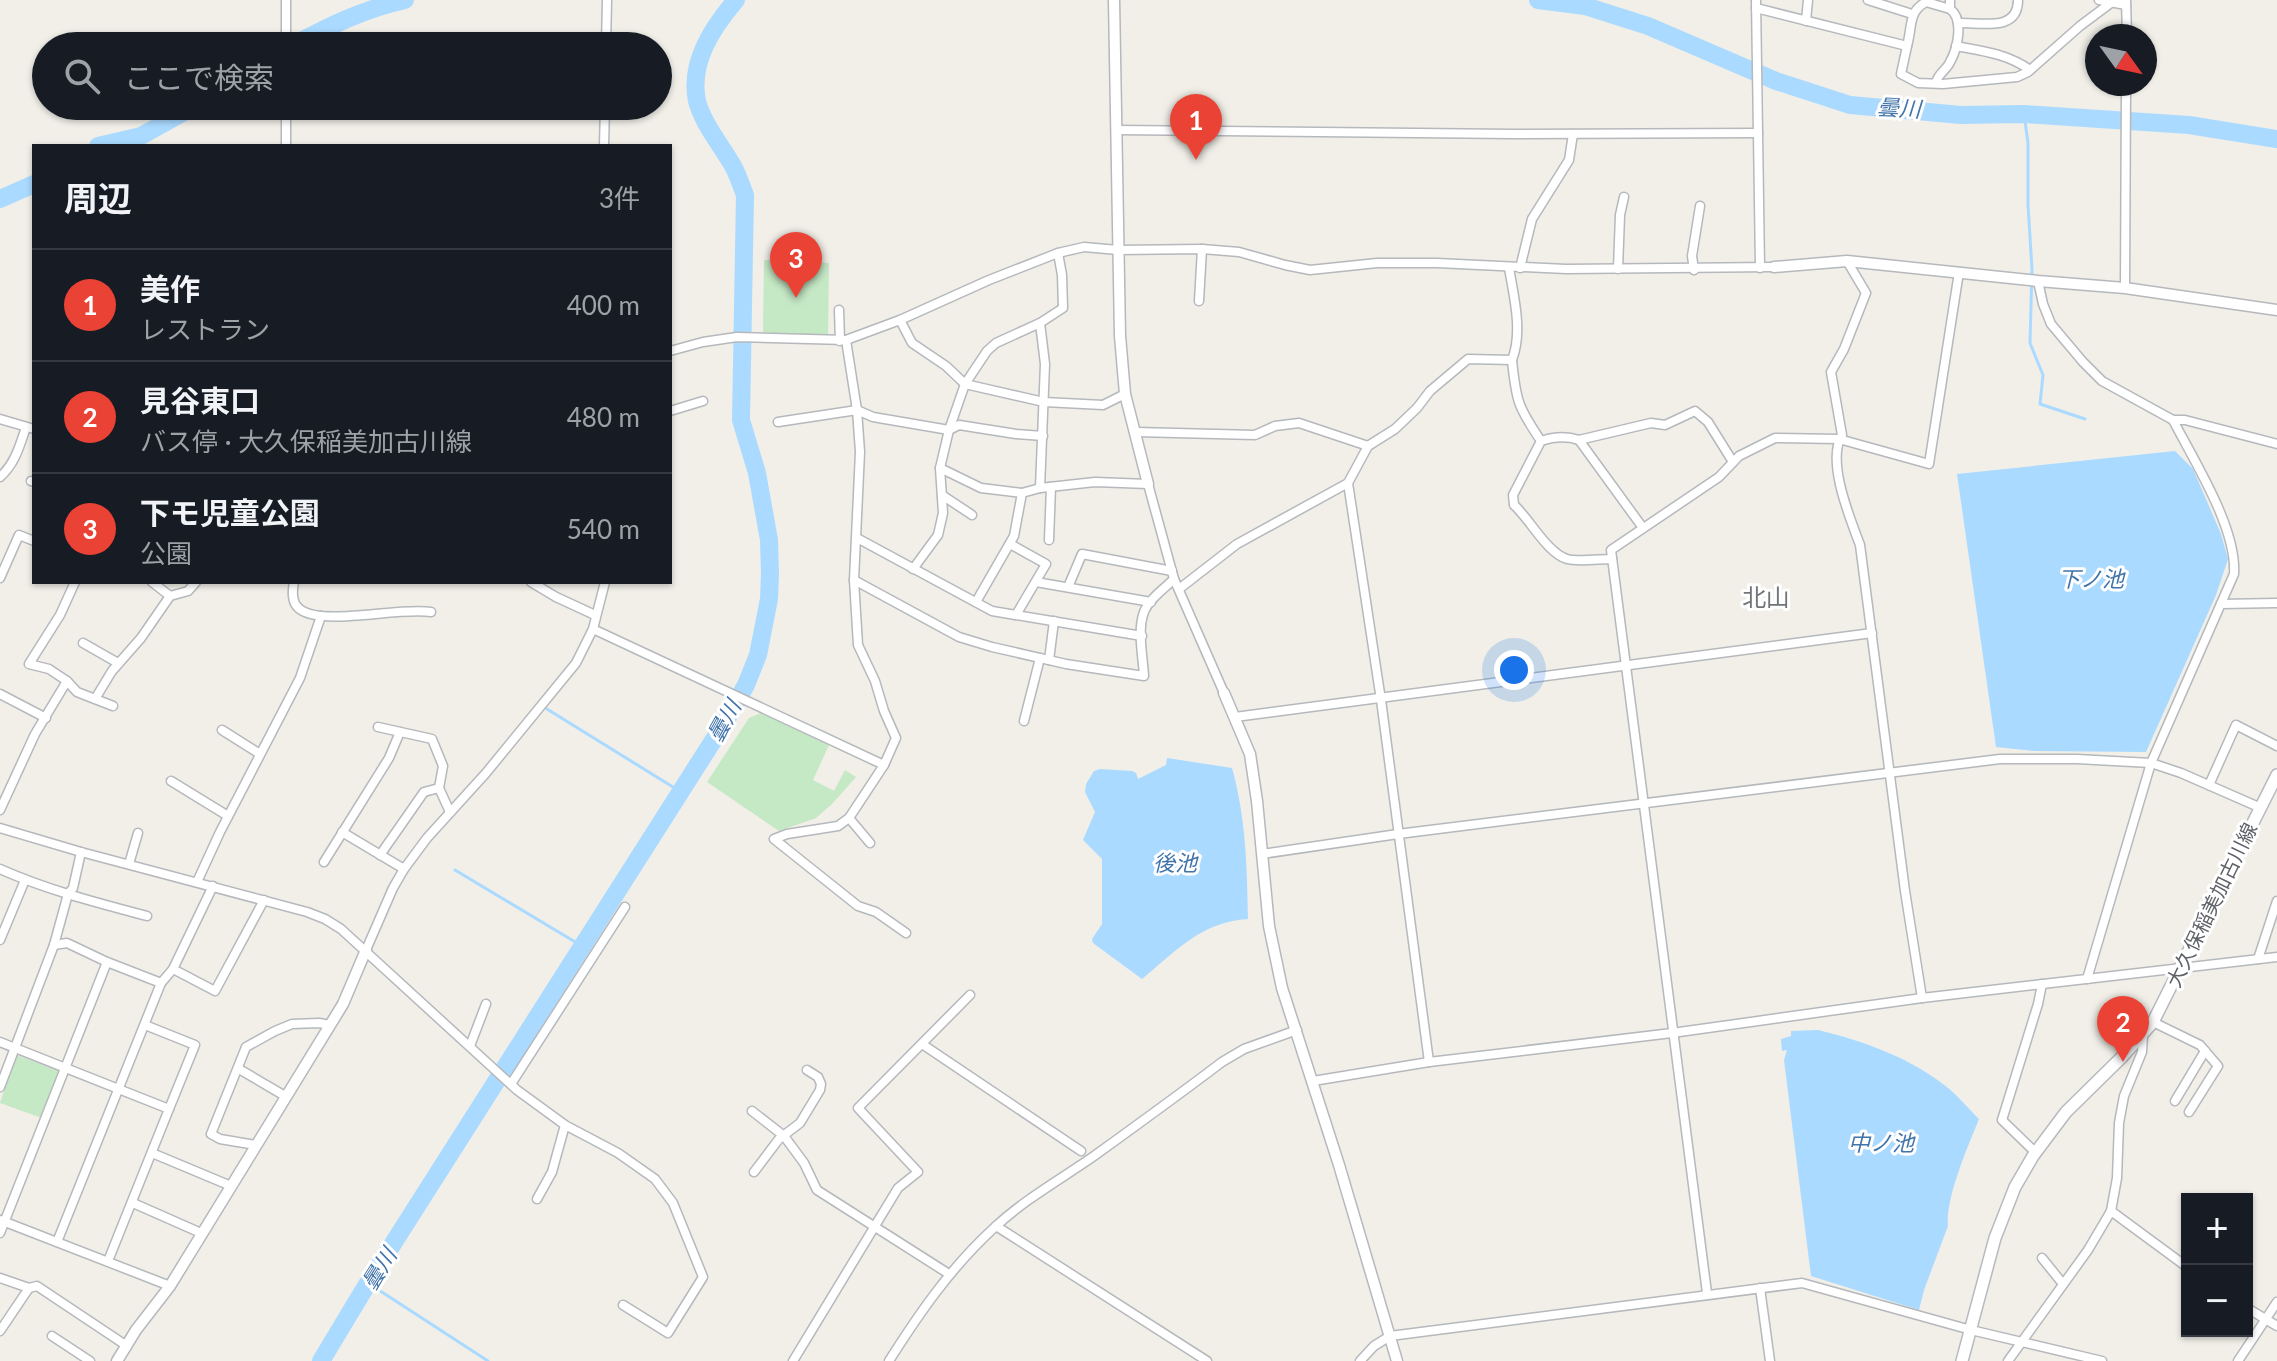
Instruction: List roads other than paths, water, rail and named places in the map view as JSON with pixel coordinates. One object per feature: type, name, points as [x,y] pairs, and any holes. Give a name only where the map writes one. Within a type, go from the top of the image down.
[{"type":"main road","name":"大久保稲美加古川線","points":[[1962,1361],[1982,1282],[2015,1187],[2066,1112],[2153,1022],[2277,775]]},
{"type":"street","points":[[286,0],[286,32]]},
{"type":"street","points":[[1114,0],[1120,336],[1125,394],[1173,575],[1250,754],[1269,926],[1282,988],[1397,1361]]},
{"type":"street","points":[[1806,21],[1808,0]]},
{"type":"street","points":[[1868,0],[1912,14]]},
{"type":"street","points":[[1958,23],[2001,25],[2014,15],[2018,0]]},
{"type":"street","points":[[2099,0],[2126,2],[2127,24]]},
{"type":"street","points":[[606,32],[607,1]]},
{"type":"street","points":[[1936,83],[1938,76],[1951,62],[1956,46],[1958,15],[1950,4],[1928,1],[1912,14],[1901,74],[1918,83],[1936,83],[1994,80],[2017,77],[2030,70],[2112,2]]},
{"type":"street","points":[[1760,268],[1756,4],[1806,21],[1907,46]]},
{"type":"street","points":[[1956,46],[1996,53],[2030,70]]},
{"type":"street","points":[[2125,288],[2126,96]]},
{"type":"street","points":[[286,120],[286,144]]},
{"type":"street","points":[[604,144],[605,120]]},
{"type":"street","points":[[1116,130],[1758,133]]},
{"type":"street","points":[[1520,268],[1532,219],[1569,160],[1573,134]]},
{"type":"street","points":[[1618,269],[1620,215],[1624,197]]},
{"type":"street","points":[[1694,270],[1692,256],[1700,206]]},
{"type":"street","points":[[672,350],[737,337],[843,340],[900,320],[1058,253],[1084,247],[1239,252],[1310,270],[1377,263],[1437,263],[1509,268],[1694,270],[1847,261],[2125,288],[2277,310]]},
{"type":"street","points":[[1199,301],[1202,249]]},
{"type":"street","points":[[913,569],[938,535],[943,513],[940,468],[965,384],[996,343],[1040,323],[1063,308],[1058,253]]},
{"type":"street","points":[[1847,261],[1866,293],[1844,349],[1831,372],[1842,435],[1839,439],[1838,469],[1842,497],[1860,545],[1922,998]]},
{"type":"street","points":[[1509,268],[1516,309],[1512,360],[1516,398],[1522,414],[1541,441]]},
{"type":"street","points":[[1707,1293],[1611,550],[1719,477],[1739,456],[1775,438],[1839,439],[1929,464],[1959,272]]},
{"type":"street","points":[[2038,281],[2051,324],[2102,381],[2173,420],[2185,420],[2277,444]]},
{"type":"street","points":[[839,310],[857,410],[860,452],[854,580],[858,645],[896,738],[884,765],[849,818],[838,826],[774,839],[858,906],[876,912],[906,933]]},
{"type":"street","points":[[900,320],[912,343],[946,366],[965,384],[1044,402],[1103,405],[1125,394]]},
{"type":"street","points":[[1040,323],[1045,364],[1040,488]]},
{"type":"street","points":[[1179,589],[1237,544],[1348,483],[1368,446],[1395,429],[1430,391],[1468,359],[1512,360]]},
{"type":"street","points":[[672,410],[703,401]]},
{"type":"street","points":[[778,422],[857,410],[873,417],[949,430],[959,425],[1043,436]]},
{"type":"street","points":[[1541,441],[1560,438],[1579,440],[1651,423],[1665,425],[1695,411],[1708,422],[1733,462]]},
{"type":"street","points":[[0,419],[30,428],[7,471],[0,477]]},
{"type":"street","points":[[2087,979],[2151,763],[2234,574],[2235,557],[2213,495],[2173,420]]},
{"type":"street","points":[[1136,432],[1255,435],[1275,426],[1299,423],[1368,446]]},
{"type":"street","points":[[1579,440],[1643,528]]},
{"type":"street","points":[[1541,441],[1513,495],[1514,505],[1544,542],[1566,559],[1612,559]]},
{"type":"street","points":[[940,468],[981,488],[1022,493],[1040,488],[1105,482],[1148,484]]},
{"type":"street","points":[[1348,483],[1381,700],[1429,1062]]},
{"type":"street","points":[[1049,540],[1051,487]]},
{"type":"street","points":[[976,602],[1014,536],[1022,493]]},
{"type":"street","points":[[942,495],[972,515]]},
{"type":"street","points":[[0,578],[19,535],[32,540]]},
{"type":"street","points":[[857,538],[992,611],[1142,636]]},
{"type":"street","points":[[1010,544],[1046,564],[1016,615]]},
{"type":"street","points":[[1068,587],[1082,554],[1173,575]]},
{"type":"street","points":[[854,580],[959,637],[1044,659],[1144,676],[1143,614],[1173,575]]},
{"type":"street","points":[[1036,582],[1151,602]]},
{"type":"street","points":[[74,584],[60,615],[29,664],[49,669],[77,692],[113,706]]},
{"type":"street","points":[[155,584],[170,596]]},
{"type":"street","points":[[95,699],[118,663],[141,638],[170,596],[188,591],[194,584]]},
{"type":"street","points":[[294,584],[292,595],[296,606],[302,612],[321,616],[358,616],[411,610],[431,612]]},
{"type":"street","points":[[534,584],[595,615]]},
{"type":"street","points":[[117,1361],[170,1286],[343,1004],[404,869],[576,663],[593,629],[604,584]]},
{"type":"street","points":[[2221,604],[2277,603]]},
{"type":"street","points":[[197,882],[300,678],[321,616]]},
{"type":"street","points":[[1024,721],[1054,621]]},
{"type":"street","points":[[593,629],[884,765]]},
{"type":"street","points":[[1235,717],[1872,633]]},
{"type":"street","points":[[83,643],[118,663]]},
{"type":"street","points":[[0,810],[35,734],[67,681]]},
{"type":"street","points":[[0,694],[46,718]]},
{"type":"street","points":[[2209,785],[2236,725],[2277,746]]},
{"type":"street","points":[[378,727],[432,739],[443,766],[439,788],[450,812]]},
{"type":"street","points":[[222,730],[260,754]]},
{"type":"street","points":[[324,862],[389,758],[400,732]]},
{"type":"street","points":[[1262,854],[1398,834],[2000,759],[2151,763],[2261,808]]},
{"type":"street","points":[[171,781],[183,783],[228,816]]},
{"type":"street","points":[[380,855],[424,792],[439,788]]},
{"type":"street","points":[[849,818],[870,843]]},
{"type":"street","points":[[0,828],[264,900],[325,919],[341,929],[510,1083],[565,1125],[618,1153],[655,1179],[673,1203],[703,1277],[668,1333],[623,1305]]},
{"type":"street","points":[[342,832],[404,869]]},
{"type":"street","points":[[129,864],[138,833]]},
{"type":"street","points":[[0,1087],[54,945],[81,852]]},
{"type":"street","points":[[0,869],[68,894],[147,916]]},
{"type":"street","points":[[0,940],[25,880]]},
{"type":"street","points":[[57,1242],[161,983],[173,969],[213,886]]},
{"type":"street","points":[[173,969],[215,991],[264,900]]},
{"type":"street","points":[[2258,959],[2277,901]]},
{"type":"street","points":[[510,1083],[625,907]]},
{"type":"street","points":[[133,924],[137,913]]},
{"type":"street","points":[[54,945],[67,943],[161,983]]},
{"type":"street","points":[[1313,1081],[1429,1062],[1672,1033],[1922,998],[2277,957]]},
{"type":"street","points":[[0,1233],[2,1221],[107,962]]},
{"type":"street","points":[[2036,1153],[2002,1120],[2042,984]]},
{"type":"street","points":[[793,1361],[898,1188],[918,1172],[858,1108],[970,995]]},
{"type":"street","points":[[470,1046],[486,1004]]},
{"type":"street","points":[[2153,1022],[2200,1045],[2218,1066],[2189,1112]]},
{"type":"street","points":[[256,1145],[220,1139],[211,1134],[246,1047],[292,1024],[330,1025]]},
{"type":"street","points":[[108,1261],[195,1045],[145,1025]]},
{"type":"street","points":[[889,1361],[922,1308],[949,1274],[1017,1208],[1222,1062],[1244,1049],[1297,1030]]},
{"type":"street","points":[[2008,1361],[2088,1250],[2111,1211],[2117,1178],[2119,1123],[2124,1096],[2142,1052],[2143,1035]]},
{"type":"street","points":[[0,1042],[169,1109]]},
{"type":"street","points":[[922,1044],[1081,1151]]},
{"type":"street","points":[[2175,1101],[2205,1051]]},
{"type":"street","points":[[239,1069],[285,1096]]},
{"type":"street","points":[[754,1172],[779,1139],[800,1123],[820,1090],[818,1077],[807,1070]]},
{"type":"street","points":[[752,1111],[784,1136],[804,1163],[817,1190],[949,1274]]},
{"type":"street","points":[[537,1199],[552,1172],[565,1125]]},
{"type":"street","points":[[152,1153],[231,1186]]},
{"type":"street","points":[[133,1203],[201,1233]]},
{"type":"street","points":[[2111,1211],[2184,1265]]},
{"type":"street","points":[[2,1221],[170,1286]]},
{"type":"street","points":[[996,1226],[1207,1361]]},
{"type":"street","points":[[2042,1258],[2063,1284]]},
{"type":"street","points":[[0,1278],[29,1288],[37,1286],[127,1346]]},
{"type":"street","points":[[1360,1361],[1374,1346],[1390,1336],[1802,1283],[1971,1330],[2102,1361]]},
{"type":"street","points":[[0,1331],[29,1288]]},
{"type":"street","points":[[1760,1288],[1770,1361]]},
{"type":"street","points":[[2238,1361],[2277,1302]]},
{"type":"street","points":[[2253,1312],[2277,1326]]},
{"type":"street","points":[[52,1336],[90,1361]]},
{"type":"water","name":"下ノ池","points":[[2175,451],[2193,469],[2221,534],[2228,559],[2216,595],[2146,752],[2034,751],[1996,747],[1957,474]]},
{"type":"water","name":"後池","points":[[1167,758],[1232,768],[1243,824],[1248,919],[1231,921],[1203,932],[1142,979],[1093,943],[1092,939],[1102,924],[1102,859],[1083,840],[1095,812],[1085,792],[1094,771],[1132,771],[1138,779],[1166,765]]},
{"type":"water","name":"中ノ池","points":[[1818,1030],[1853,1039],[1903,1059],[1948,1088],[1979,1119],[1958,1172],[1950,1202],[1948,1226],[1919,1310],[1811,1276],[1784,1060],[1787,1050],[1782,1051],[1781,1039],[1791,1036],[1791,1031]]},
{"type":"waterway","points":[[320,32],[375,8],[405,0]]},
{"type":"waterway","name":"曇川","points":[[321,1361],[725,722],[746,685],[758,655],[769,599],[770,573],[769,540],[757,473],[741,420],[745,195],[733,166],[703,118],[695,87],[705,46],[736,0]]},
{"type":"waterway","name":"曇川","points":[[1538,0],[1585,6],[1648,26],[1776,81],[1850,105],[1961,115],[2024,114],[2189,125],[2277,139]]},
{"type":"waterway","points":[[2024,114],[2028,143],[2032,269],[2030,343],[2043,375],[2040,404],[2085,419]]},
{"type":"waterway","points":[[107,144],[141,136],[170,120]]},
{"type":"waterway","points":[[0,199],[32,185]]},
{"type":"waterway","points":[[547,709],[681,792]]},
{"type":"waterway","points":[[455,870],[582,946]]},
{"type":"waterway","points":[[368,1283],[488,1361]]},
{"type":"place","name":"美作","points":[[1196,160]]},
{"type":"place","name":"下モ児童公園","points":[[796,298]]},
{"type":"place","name":"見谷東口","points":[[2123,1062]]},
{"type":"district","name":"北山","points":[[1766,598]]}]
